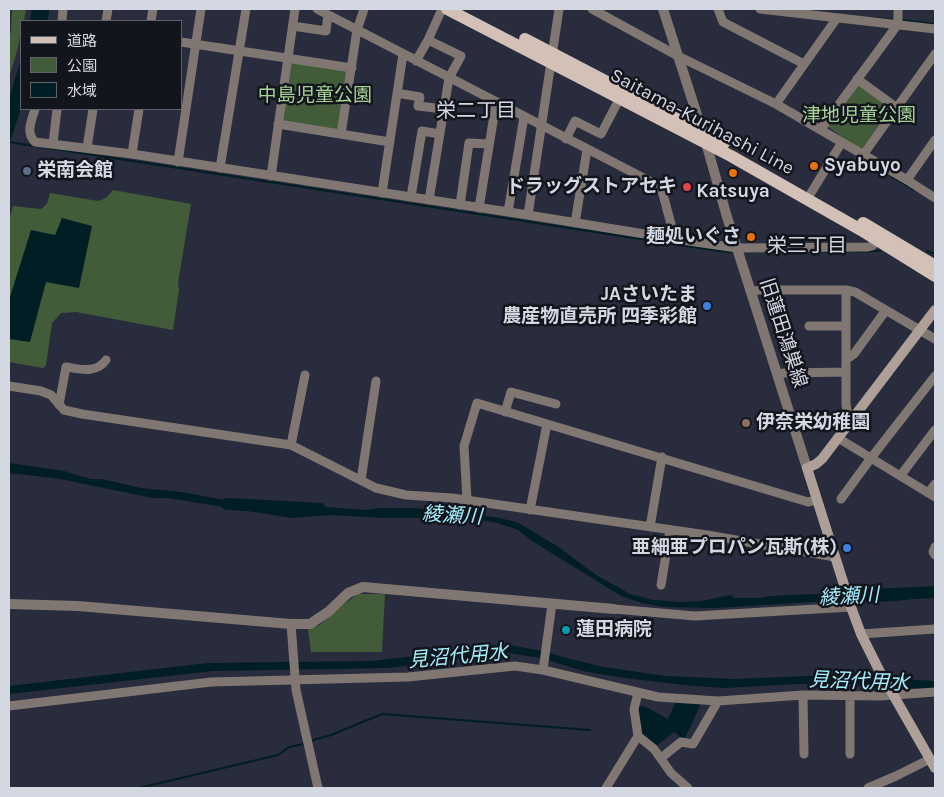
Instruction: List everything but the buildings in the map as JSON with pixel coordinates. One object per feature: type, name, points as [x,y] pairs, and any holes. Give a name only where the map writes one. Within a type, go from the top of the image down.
[{"type":"main road","name":"Saitama-Kurihashi Line","points":[[447,9],[551,57]]},
{"type":"main road","name":"Saitama-Kurihashi Line","points":[[465,9],[622,95],[811,193],[935,266]]},
{"type":"main road","name":"Saitama-Kurihashi Line","points":[[704,137],[935,276]]},
{"type":"main road","points":[[935,310],[838,438],[816,464],[807,468],[860,634],[935,768]]},
{"type":"street","points":[[178,162],[201,9]]},
{"type":"street","points":[[220,168],[246,9]]},
{"type":"street","points":[[271,176],[295,9]]},
{"type":"street","points":[[317,9],[661,187],[675,239]]},
{"type":"street","points":[[342,134],[357,30],[364,9]]},
{"type":"street","points":[[416,60],[428,40],[442,9]]},
{"type":"street","points":[[528,215],[559,9]]},
{"type":"street","points":[[592,9],[678,56],[776,104],[935,198]]},
{"type":"street","name":"旧蓮田鴻巣線","points":[[663,9],[807,468]]},
{"type":"street","points":[[718,9],[723,22],[804,64]]},
{"type":"street","points":[[760,9],[775,9],[935,29]]},
{"type":"street","points":[[820,129],[898,24],[898,11]]},
{"type":"street","points":[[293,26],[326,31],[328,15]]},
{"type":"street","points":[[776,104],[837,18]]},
{"type":"street","points":[[428,40],[461,56],[449,78],[429,200]]},
{"type":"street","points":[[182,42],[352,68]]},
{"type":"street","points":[[382,193],[402,54]]},
{"type":"street","points":[[863,155],[935,54]]},
{"type":"street","points":[[857,79],[897,108]]},
{"type":"street","points":[[397,93],[420,97],[418,106],[444,109]]},
{"type":"street","points":[[566,139],[575,121],[601,134],[622,95]]},
{"type":"street","points":[[479,208],[496,103]]},
{"type":"street","points":[[35,110],[29,130],[30,138],[35,142],[132,154],[528,215],[739,251],[868,247],[877,241]]},
{"type":"street","points":[[53,144],[57,110]]},
{"type":"street","points":[[88,148],[93,110]]},
{"type":"street","points":[[132,154],[139,110]]},
{"type":"street","points":[[508,212],[524,117]]},
{"type":"street","points":[[278,124],[390,142]]},
{"type":"street","points":[[411,197],[422,132],[440,134]]},
{"type":"street","points":[[907,180],[935,140]]},
{"type":"street","points":[[811,193],[842,142]]},
{"type":"street","points":[[460,205],[469,143],[489,144]]},
{"type":"street","points":[[575,223],[587,150]]},
{"type":"street","points":[[751,292],[759,290],[846,290],[855,292],[935,340]]},
{"type":"street","points":[[846,290],[846,404],[847,411],[852,419]]},
{"type":"street","points":[[846,357],[854,354],[886,310]]},
{"type":"street","points":[[809,326],[846,326]]},
{"type":"street","points":[[60,404],[66,367],[90,370],[103,364],[106,360]]},
{"type":"street","points":[[777,374],[846,372]]},
{"type":"street","points":[[291,445],[305,375]]},
{"type":"street","points":[[841,499],[935,376]]},
{"type":"street","points":[[361,480],[376,381]]},
{"type":"street","points":[[9,386],[41,391],[51,395],[64,410],[82,414],[291,445],[376,488],[406,495],[467,500],[835,557]]},
{"type":"street","points":[[505,412],[511,392],[556,404]]},
{"type":"street","points":[[467,500],[464,446],[477,403],[808,502],[817,500]]},
{"type":"street","points":[[530,510],[547,424]]},
{"type":"street","points":[[901,475],[935,430]]},
{"type":"street","points":[[838,438],[932,495],[935,484]]},
{"type":"street","points":[[650,527],[662,457]]},
{"type":"street","points":[[661,585],[670,530]]},
{"type":"street","points":[[935,547],[933,552],[935,555]]},
{"type":"street","points":[[9,604],[88,607],[291,624],[310,624],[328,612],[348,593],[363,587],[696,616],[850,606]]},
{"type":"street","points":[[544,666],[552,604]]},
{"type":"street","points":[[291,624],[295,676],[318,788]]},
{"type":"street","points":[[860,634],[935,630]]},
{"type":"street","points":[[9,706],[211,682],[295,676],[408,677],[501,666],[544,666],[658,697],[718,700],[803,695],[850,696],[935,692]]},
{"type":"street","points":[[606,788],[638,736],[634,709],[638,693]]},
{"type":"street","points":[[803,695],[804,754]]},
{"type":"street","points":[[850,696],[850,754]]},
{"type":"street","points":[[661,758],[681,742],[694,744],[718,700]]},
{"type":"street","points":[[638,736],[654,749],[671,773],[688,788]]},
{"type":"street","points":[[868,788],[930,759]]},
{"type":"green space","points":[[12,9],[26,9],[24,20],[20,20],[19,43],[9,77],[9,39]]},
{"type":"green space","name":"中島児童公園","points":[[292,62],[347,70],[339,130],[283,122]]},
{"type":"green space","name":"津地児童公園","points":[[858,82],[892,106],[861,150],[827,126]]},
{"type":"green space","points":[[113,190],[191,204],[178,283],[179,290],[173,330],[76,312],[61,313],[52,323],[46,365],[43,368],[9,362],[9,220],[13,206],[41,209],[47,204],[50,193],[98,201],[106,198]]},
{"type":"green space","points":[[358,594],[385,594],[382,652],[311,652],[308,629],[320,625]]},
{"type":"water","points":[[32,9],[49,9],[48,20],[30,20]]},
{"type":"water","points":[[20,62],[21,110],[9,144],[9,99]]},
{"type":"water","points":[[62,218],[92,226],[79,288],[46,282],[30,342],[9,339],[9,300],[31,230],[55,235]]},
{"type":"water","points":[[9,463],[64,471],[91,479],[101,479],[141,488],[182,492],[256,506],[278,508],[326,507],[366,510],[416,508],[494,517],[517,522],[557,546],[596,575],[630,594],[653,600],[701,601],[731,595],[734,598],[760,598],[837,593],[882,595],[935,587],[935,595],[889,601],[861,599],[715,608],[664,607],[642,603],[621,596],[532,541],[518,530],[498,523],[469,518],[386,518],[330,515],[292,518],[167,498],[153,498],[60,479],[9,473]]},
{"type":"water","name":"見沼代用水","points":[[509,645],[543,651],[603,667],[667,676],[734,679],[836,676],[935,681],[935,689],[819,683],[724,688],[683,685],[583,671],[541,658],[508,653],[388,668],[213,671],[9,694],[9,686],[208,663],[372,661]]},
{"type":"water","points":[[675,703],[701,704],[684,740],[674,732],[655,747],[640,734],[638,706],[644,706],[668,719]]},
{"type":"waterway","points":[[873,18],[896,20]]},
{"type":"waterway","points":[[900,20],[935,24]]},
{"type":"waterway","points":[[9,142],[733,252]]},
{"type":"waterway","points":[[884,172],[914,190]]},
{"type":"waterway","points":[[765,252],[880,251]]},
{"type":"waterway","points":[[927,251],[935,254]]},
{"type":"waterway","name":"綾瀬川","points":[[227,504],[320,509]]},
{"type":"waterway","name":"綾瀬川","points":[[853,596],[935,592]]},
{"type":"waterway","points":[[310,741],[331,735],[382,714],[590,730]]},
{"type":"waterway","points":[[139,788],[278,755],[289,747],[304,744]]},
{"type":"place","name":"Syabuyo","points":[[814,166]]},
{"type":"place","name":"栄南会館","points":[[27,171]]},
{"type":"place","name":"Katsuya","points":[[733,173]]},
{"type":"place","name":"ドラッグストアセキ","points":[[687,187]]},
{"type":"place","name":"麺処いぐさ","points":[[751,237]]},
{"type":"place","name":"JAさいたま 農産物直売所 四季彩館","points":[[707,306]]},
{"type":"place","name":"伊奈栄幼稚園","points":[[746,423]]},
{"type":"place","name":"亜細亜プロパン瓦斯(株)","points":[[847,548]]},
{"type":"place","name":"蓮田病院","points":[[566,630]]},
{"type":"district","name":"栄二丁目","points":[[476,111]]},
{"type":"district","name":"栄三丁目","points":[[807,246]]}]
